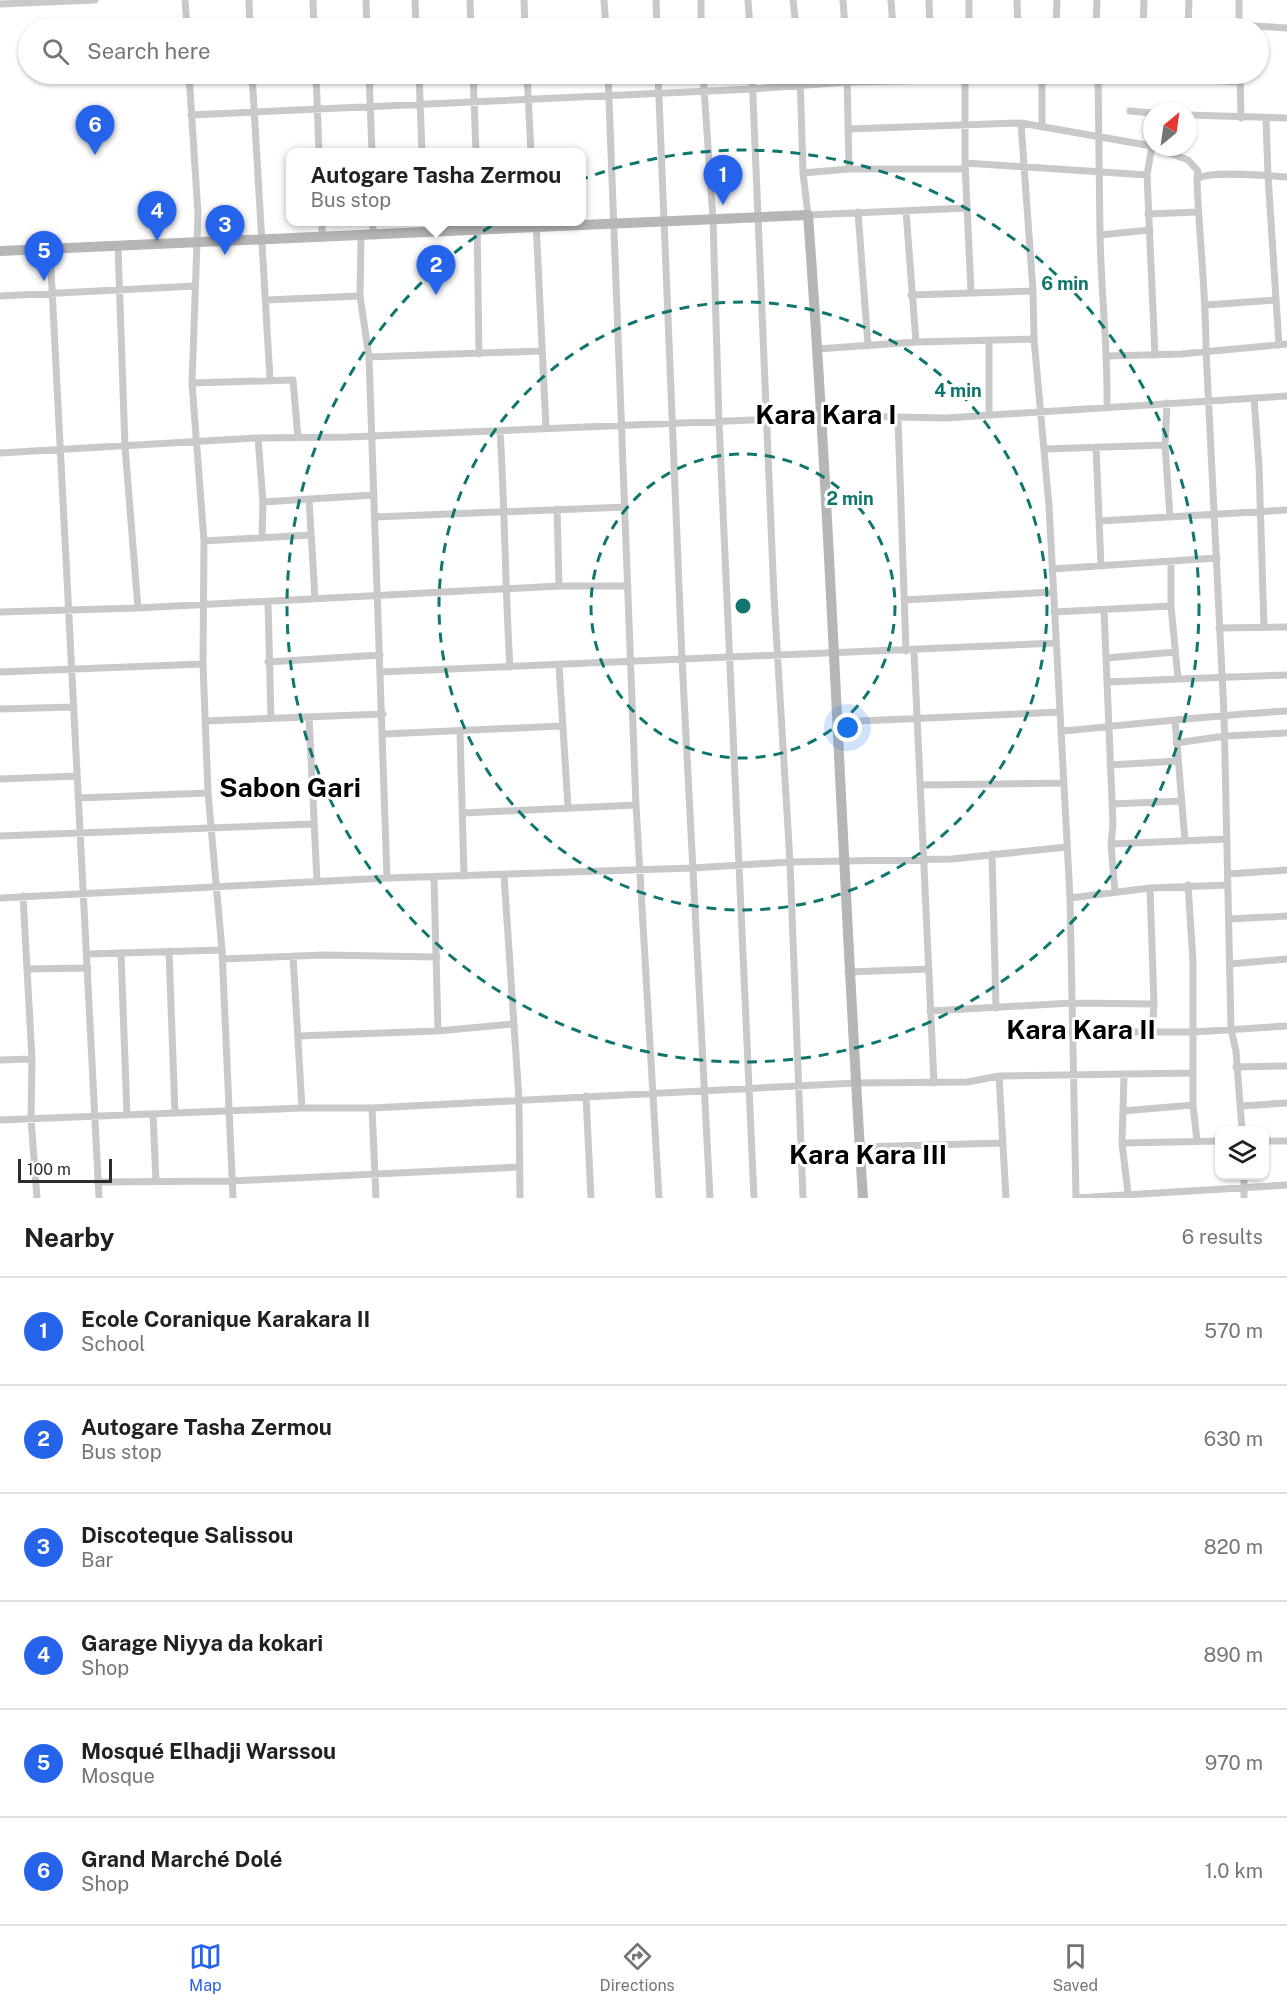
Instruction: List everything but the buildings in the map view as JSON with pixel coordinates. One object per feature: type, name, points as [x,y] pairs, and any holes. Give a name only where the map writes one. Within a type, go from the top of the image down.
[{"type":"street","points":[[0,4],[95,0]]},
{"type":"street","points":[[185,0],[186,18]]},
{"type":"street","points":[[249,0],[250,18]]},
{"type":"street","points":[[313,0],[314,18]]},
{"type":"street","points":[[366,0],[367,18]]},
{"type":"street","points":[[415,0],[416,18]]},
{"type":"street","points":[[470,0],[471,18]]},
{"type":"street","points":[[524,0],[525,18]]},
{"type":"street","points":[[604,0],[605,18]]},
{"type":"street","points":[[656,0],[657,18]]},
{"type":"street","points":[[701,0],[701,18]]},
{"type":"street","points":[[748,0],[749,18]]},
{"type":"street","points":[[793,0],[795,18]]},
{"type":"street","points":[[843,0],[844,18]]},
{"type":"street","points":[[891,0],[892,18]]},
{"type":"street","points":[[929,0],[930,18]]},
{"type":"street","points":[[969,0],[969,18]]},
{"type":"street","points":[[1017,0],[1018,18]]},
{"type":"street","points":[[1056,18],[1057,0]]},
{"type":"street","points":[[1096,18],[1097,0]]},
{"type":"street","points":[[1143,18],[1144,0]]},
{"type":"street","points":[[1188,18],[1189,0]]},
{"type":"street","points":[[1238,18],[1239,0]]},
{"type":"street","points":[[1269,28],[1287,28]]},
{"type":"street","points":[[189,84],[198,214],[192,383],[204,541],[203,663],[209,829],[222,950],[233,1198]]},
{"type":"street","points":[[252,84],[260,177],[270,379]]},
{"type":"street","points":[[317,84],[320,148]]},
{"type":"street","points":[[369,84],[372,148]]},
{"type":"street","points":[[419,84],[422,148]]},
{"type":"street","points":[[473,84],[476,148]]},
{"type":"street","points":[[527,84],[531,148]]},
{"type":"street","points":[[608,84],[636,805],[642,870],[658,1198]]},
{"type":"street","points":[[659,84],[682,659],[710,1198]]},
{"type":"street","points":[[702,84],[713,220],[719,422],[751,1088],[754,1198]]},
{"type":"street","points":[[753,84],[757,219],[790,862],[802,1198]]},
{"type":"street","points":[[191,115],[753,89],[812,84]]},
{"type":"street","points":[[847,84],[849,169]]},
{"type":"street","points":[[965,84],[965,166],[971,292]]},
{"type":"street","points":[[1042,84],[1042,128]]},
{"type":"street","points":[[1098,84],[1100,235],[1108,356],[1107,407]]},
{"type":"street","points":[[1240,84],[1241,118]]},
{"type":"street","points":[[801,86],[803,173],[823,418],[848,972],[863,1198]]},
{"type":"street","points":[[1130,111],[1143,112]]},
{"type":"street","points":[[1197,116],[1287,118]]},
{"type":"street","points":[[1108,356],[1283,345],[1275,300],[1266,118]]},
{"type":"street","points":[[1021,123],[1033,291],[1034,339],[1045,449],[1062,731],[1070,898],[1076,1198],[1128,1193],[1202,1194],[1287,1185]]},
{"type":"street","points":[[849,129],[1021,123],[1152,146],[1147,175],[1155,354]]},
{"type":"street","points":[[1175,156],[1192,163],[1198,171],[1197,213],[1206,305],[1206,350],[1216,514],[1225,736],[1231,1029],[1242,1126]]},
{"type":"street","points":[[803,173],[849,169],[1023,165],[1147,175]]},
{"type":"street","points":[[1197,179],[1206,176],[1287,177]]},
{"type":"street","points":[[586,224],[757,219],[967,208]]},
{"type":"street","points":[[858,212],[868,346]]},
{"type":"street","points":[[906,212],[916,342]]},
{"type":"street","points":[[1148,214],[1197,213]]},
{"type":"street","points":[[322,226],[322,238]]},
{"type":"street","points":[[373,226],[373,236]]},
{"type":"street","points":[[0,251],[361,237],[425,227],[477,226],[479,354]]},
{"type":"street","points":[[536,226],[546,428]]},
{"type":"street","points":[[1100,235],[1150,230]]},
{"type":"street","points":[[361,237],[360,297],[369,357],[379,595],[387,878]]},
{"type":"street","points":[[118,246],[125,447],[138,608]]},
{"type":"street","points":[[50,250],[59,450],[70,609],[69,669],[74,707],[85,893],[93,1117],[99,1198]]},
{"type":"street","points":[[0,296],[195,286]]},
{"type":"street","points":[[911,295],[1033,291]]},
{"type":"street","points":[[266,300],[360,297]]},
{"type":"street","points":[[1206,305],[1275,300]]},
{"type":"street","points":[[817,349],[916,342],[1034,339]]},
{"type":"street","points":[[989,340],[989,416]]},
{"type":"street","points":[[369,357],[542,351]]},
{"type":"street","points":[[192,383],[270,379],[293,381],[298,438]]},
{"type":"street","points":[[0,453],[258,438],[372,436],[823,418],[898,419],[989,416],[1287,396]]},
{"type":"street","points":[[1254,398],[1264,627]]},
{"type":"street","points":[[1167,403],[1165,445],[1170,517]]},
{"type":"street","points":[[898,419],[904,600],[918,719],[934,1083]]},
{"type":"street","points":[[500,431],[510,667]]},
{"type":"street","points":[[258,438],[263,502],[262,538]]},
{"type":"street","points":[[1045,449],[1165,445]]},
{"type":"street","points":[[1095,447],[1101,566]]},
{"type":"street","points":[[263,502],[374,495]]},
{"type":"street","points":[[309,499],[315,598]]},
{"type":"street","points":[[375,517],[505,510],[626,507]]},
{"type":"street","points":[[557,509],[559,586]]},
{"type":"street","points":[[1100,521],[1287,510]]},
{"type":"street","points":[[204,541],[311,535]]},
{"type":"street","points":[[1052,569],[1217,558]]},
{"type":"street","points":[[1171,562],[1171,606],[1178,679]]},
{"type":"street","points":[[0,603],[0,612],[268,602],[505,588],[628,586]]},
{"type":"street","points":[[904,600],[1053,592]]},
{"type":"street","points":[[268,602],[268,662],[272,718]]},
{"type":"street","points":[[1054,612],[1171,606]]},
{"type":"street","points":[[1104,610],[1112,804],[1111,844],[1115,892]]},
{"type":"street","points":[[1219,628],[1287,627]]},
{"type":"street","points":[[381,672],[1056,643]]},
{"type":"street","points":[[1106,658],[1175,652]]},
{"type":"street","points":[[268,662],[380,655]]},
{"type":"street","points":[[0,672],[203,663]]},
{"type":"street","points":[[559,664],[561,726],[568,807]]},
{"type":"street","points":[[1108,682],[1287,675]]},
{"type":"street","points":[[0,708],[74,707]]},
{"type":"street","points":[[1062,731],[1224,714],[1287,711]]},
{"type":"street","points":[[837,722],[1060,712]]},
{"type":"street","points":[[206,721],[383,714]]},
{"type":"street","points":[[309,717],[317,881]]},
{"type":"street","points":[[1175,720],[1185,841]]},
{"type":"street","points":[[384,734],[561,726]]},
{"type":"street","points":[[459,731],[464,813],[464,876]]},
{"type":"street","points":[[1176,744],[1225,736],[1287,733]]},
{"type":"street","points":[[1110,765],[1178,761]]},
{"type":"street","points":[[0,779],[77,776]]},
{"type":"street","points":[[921,785],[1064,783]]},
{"type":"street","points":[[78,798],[208,793]]},
{"type":"street","points":[[1112,804],[1181,801]]},
{"type":"street","points":[[464,813],[636,805]]},
{"type":"street","points":[[0,836],[314,824]]},
{"type":"street","points":[[1111,844],[1227,838]]},
{"type":"street","points":[[0,898],[387,878],[923,859],[1067,847]]},
{"type":"street","points":[[992,854],[996,1008]]},
{"type":"street","points":[[1228,874],[1287,870]]},
{"type":"street","points":[[504,875],[512,1024],[519,1100],[520,1198]]},
{"type":"street","points":[[434,878],[438,1031]]},
{"type":"street","points":[[1188,885],[1193,961],[1192,1105],[1197,1141]]},
{"type":"street","points":[[1070,898],[1150,888],[1228,885]]},
{"type":"street","points":[[1150,888],[1154,1004],[1152,1032]]},
{"type":"street","points":[[23,896],[32,1059],[31,1119],[37,1198]]},
{"type":"street","points":[[1230,919],[1287,916]]},
{"type":"street","points":[[88,954],[222,950]]},
{"type":"street","points":[[169,951],[175,1113]]},
{"type":"street","points":[[121,954],[127,1115]]},
{"type":"street","points":[[222,959],[293,956],[437,957]]},
{"type":"street","points":[[293,956],[302,1108]]},
{"type":"street","points":[[1230,964],[1287,959]]},
{"type":"street","points":[[27,969],[88,968]]},
{"type":"street","points":[[848,972],[929,969]]},
{"type":"street","points":[[930,1011],[1072,1004],[1154,1004]]},
{"type":"street","points":[[298,1036],[438,1031],[512,1024]]},
{"type":"street","points":[[1072,1032],[1194,1032],[1287,1026]]},
{"type":"street","points":[[0,1060],[32,1059]]},
{"type":"street","points":[[1236,1067],[1287,1065]]},
{"type":"street","points":[[0,1120],[302,1108],[372,1108],[653,1092],[856,1083],[934,1083],[999,1076],[1124,1076],[1192,1072]]},
{"type":"street","points":[[999,1076],[1006,1198]]},
{"type":"street","points":[[1124,1076],[1122,1143],[1128,1193]]},
{"type":"street","points":[[586,1096],[591,1198]]},
{"type":"street","points":[[1240,1106],[1287,1103]]},
{"type":"street","points":[[1123,1111],[1192,1105]]},
{"type":"street","points":[[372,1108],[376,1198]]},
{"type":"street","points":[[153,1114],[156,1181]]},
{"type":"street","points":[[1122,1143],[1215,1141]]},
{"type":"street","points":[[1269,1141],[1287,1141]]},
{"type":"street","points":[[860,1147],[1002,1143]]},
{"type":"street","points":[[97,1182],[232,1181],[519,1167]]},
{"type":"street","points":[[1244,1180],[1244,1198]]},
{"type":"place","name":"Grand Marché Dolé","points":[[95,155]]},
{"type":"place","name":"Ecole Coranique Karakara II","points":[[723,205]]},
{"type":"place","name":"Garage Niyya da kokari","points":[[157,241]]},
{"type":"place","name":"Discoteque Salissou","points":[[225,255]]},
{"type":"place","name":"Mosqué Elhadji Warssou","points":[[44,281]]},
{"type":"place","name":"Autogare Tasha Zermou","points":[[436,295]]},
{"type":"district","name":"Kara Kara I","points":[[826,414]]},
{"type":"district","name":"Sabon Gari","points":[[290,787]]},
{"type":"district","name":"Kara Kara II","points":[[1081,1029]]},
{"type":"district","name":"Kara Kara III","points":[[868,1154]]}]
